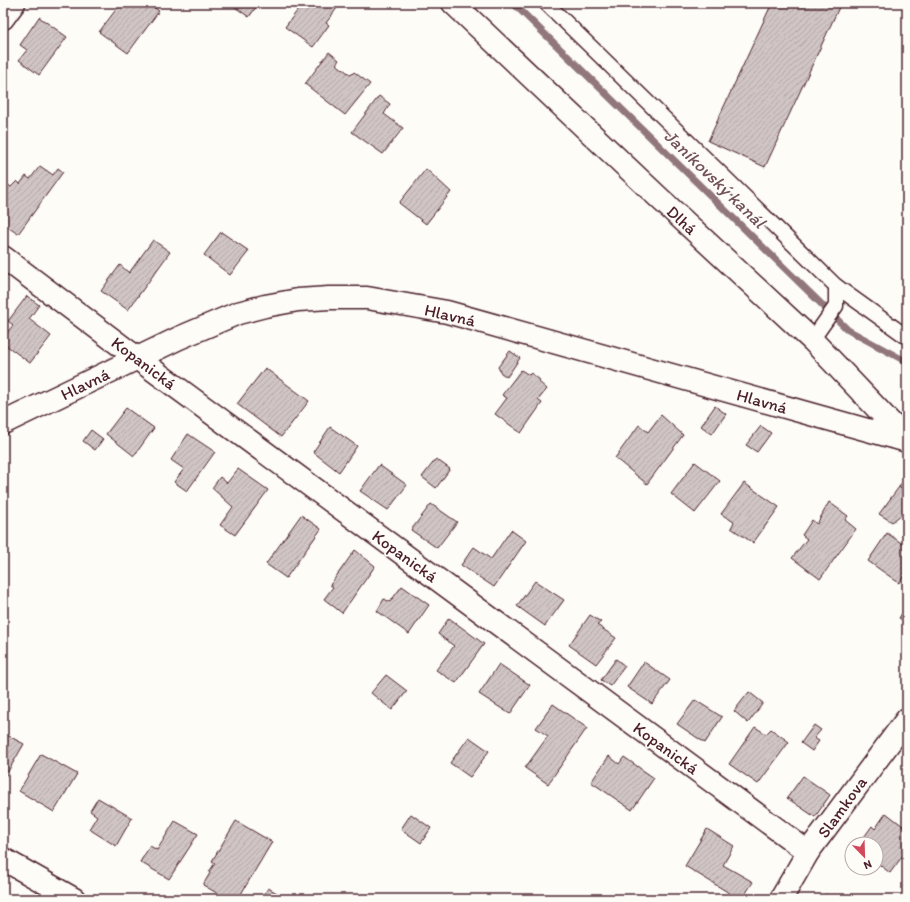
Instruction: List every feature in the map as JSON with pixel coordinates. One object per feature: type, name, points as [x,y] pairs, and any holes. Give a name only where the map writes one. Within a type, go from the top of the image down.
[{"type":"street","points":[[3,18],[14,3]]},
{"type":"street","name":"Dlhá","points":[[454,3],[656,195],[812,340],[907,440]]},
{"type":"street","name":"Kopanická","points":[[3,257],[137,358],[808,852]]},
{"type":"street","name":"Hlavná","points":[[3,424],[179,338],[215,322],[238,314],[265,306],[298,300],[367,298],[447,312],[907,440]]},
{"type":"street","name":"Slamkova","points":[[781,899],[808,852],[907,719]]},
{"type":"street","points":[[3,859],[74,899]]},
{"type":"lane","points":[[546,3],[836,286],[907,337]]},
{"type":"lane","points":[[812,340],[836,306],[836,286]]},
{"type":"building","points":[[121,3],[148,3],[159,11],[128,53],[99,32]]},
{"type":"building","points":[[229,3],[259,3],[249,17]]},
{"type":"building","points":[[295,3],[329,3],[337,8],[326,23],[329,25],[313,47],[285,27],[300,7]]},
{"type":"building","points":[[772,3],[841,3],[765,167],[708,141]]},
{"type":"building","points":[[39,17],[67,37],[39,75],[19,60],[27,50],[20,45]]},
{"type":"building","points":[[329,52],[339,60],[336,64],[351,75],[354,72],[370,84],[345,115],[305,84]]},
{"type":"building","points":[[379,96],[390,104],[384,114],[403,128],[383,154],[352,132]]},
{"type":"building","points":[[40,166],[53,175],[58,168],[63,172],[18,234],[3,224],[3,181],[11,187],[17,181],[20,184],[26,176],[30,179]]},
{"type":"building","points":[[426,169],[451,192],[426,224],[399,203]]},
{"type":"building","points":[[221,232],[249,251],[230,275],[204,255]]},
{"type":"building","points":[[153,240],[170,252],[128,310],[101,291],[120,265],[129,273]]},
{"type":"building","points":[[27,296],[39,305],[29,319],[51,336],[30,363],[3,343],[3,338],[13,325],[8,321]]},
{"type":"building","points":[[510,351],[520,358],[507,377],[501,373],[498,367]]},
{"type":"building","points":[[265,368],[309,401],[281,437],[237,404]]},
{"type":"building","points":[[521,370],[529,375],[531,373],[540,380],[539,382],[547,389],[538,400],[542,403],[521,433],[495,414],[507,398],[502,395]]},
{"type":"building","points":[[715,406],[726,414],[712,434],[701,426]]},
{"type":"building","points":[[126,408],[154,428],[134,456],[106,434]]},
{"type":"building","points":[[661,415],[683,435],[647,484],[615,458],[639,425],[648,432]]},
{"type":"building","points":[[761,426],[771,433],[757,452],[746,445]]},
{"type":"building","points":[[330,427],[357,446],[339,472],[313,452]]},
{"type":"building","points":[[91,430],[103,439],[95,450],[83,441]]},
{"type":"building","points":[[188,434],[215,452],[187,491],[174,482],[184,469],[171,460]]},
{"type":"building","points":[[436,459],[450,469],[436,488],[422,477]]},
{"type":"building","points":[[695,462],[720,481],[695,513],[671,494]]},
{"type":"building","points":[[379,465],[407,485],[388,510],[360,491]]},
{"type":"building","points":[[238,469],[268,490],[235,535],[220,525],[233,507],[212,488],[220,477],[227,483]]},
{"type":"building","points":[[903,481],[907,484],[907,494],[899,487]]},
{"type":"building","points":[[744,483],[779,507],[753,543],[731,528],[734,522],[721,514]]},
{"type":"building","points":[[899,487],[907,494],[907,510],[892,522],[879,514]]},
{"type":"building","points":[[829,502],[848,516],[845,520],[856,529],[820,579],[792,558],[807,539],[802,535],[812,520],[817,524]]},
{"type":"building","points":[[431,504],[457,522],[437,548],[411,530]]},
{"type":"building","points":[[301,515],[321,529],[286,578],[266,564]]},
{"type":"building","points":[[511,530],[526,541],[494,587],[461,565],[474,547],[491,559]]},
{"type":"building","points":[[887,533],[907,547],[907,571],[899,583],[868,561]]},
{"type":"building","points":[[355,550],[375,566],[342,613],[324,599],[333,587],[330,585]]},
{"type":"building","points":[[535,581],[564,600],[545,626],[517,606]]},
{"type":"building","points":[[402,586],[429,605],[409,634],[377,611],[384,599],[390,602]]},
{"type":"building","points":[[907,606],[907,623],[899,618]]},
{"type":"building","points":[[590,615],[601,622],[597,625],[616,638],[596,664],[569,645]]},
{"type":"building","points":[[449,618],[484,644],[456,683],[436,670],[454,646],[438,634]]},
{"type":"building","points":[[616,659],[625,666],[610,686],[601,680]]},
{"type":"building","points":[[644,662],[670,680],[652,704],[627,687]]},
{"type":"building","points":[[499,664],[530,685],[510,714],[479,694]]},
{"type":"building","points":[[386,675],[407,691],[392,710],[371,693]]},
{"type":"building","points":[[749,692],[763,703],[748,723],[734,711]]},
{"type":"building","points":[[695,700],[722,717],[705,743],[677,724]]},
{"type":"building","points":[[553,704],[587,728],[548,784],[525,768],[548,736],[536,728]]},
{"type":"building","points":[[814,725],[821,730],[814,738],[819,741],[812,751],[801,743]]},
{"type":"building","points":[[755,727],[766,734],[771,729],[789,742],[758,784],[729,764]]},
{"type":"building","points":[[3,733],[24,744],[3,780]]},
{"type":"building","points":[[469,737],[489,751],[470,777],[450,763]]},
{"type":"building","points":[[41,754],[77,774],[54,812],[19,791]]},
{"type":"building","points":[[609,756],[619,764],[624,757],[654,778],[632,810],[591,782]]},
{"type":"building","points":[[803,776],[830,795],[815,817],[787,798]]},
{"type":"building","points":[[98,798],[132,818],[116,846],[89,829],[97,816],[90,811]]},
{"type":"building","points":[[886,813],[907,829],[907,850],[890,873],[884,868],[884,836],[865,836],[872,826],[875,829]]},
{"type":"building","points":[[411,814],[431,828],[421,843],[401,829]]},
{"type":"building","points":[[175,821],[198,834],[169,879],[140,862],[150,846],[157,850]]},
{"type":"building","points":[[236,821],[272,842],[238,899],[227,899],[203,885],[215,863],[212,861]]},
{"type":"building","points":[[707,829],[734,846],[723,865],[753,882],[742,899],[739,899],[685,866]]},
{"type":"building","points":[[268,888],[288,899],[262,899]]},
{"type":"building","points":[[826,894],[834,899],[823,899]]},
{"type":"waterway","name":"Janíkovský kanál","points":[[513,3],[848,330],[907,362]]}]
